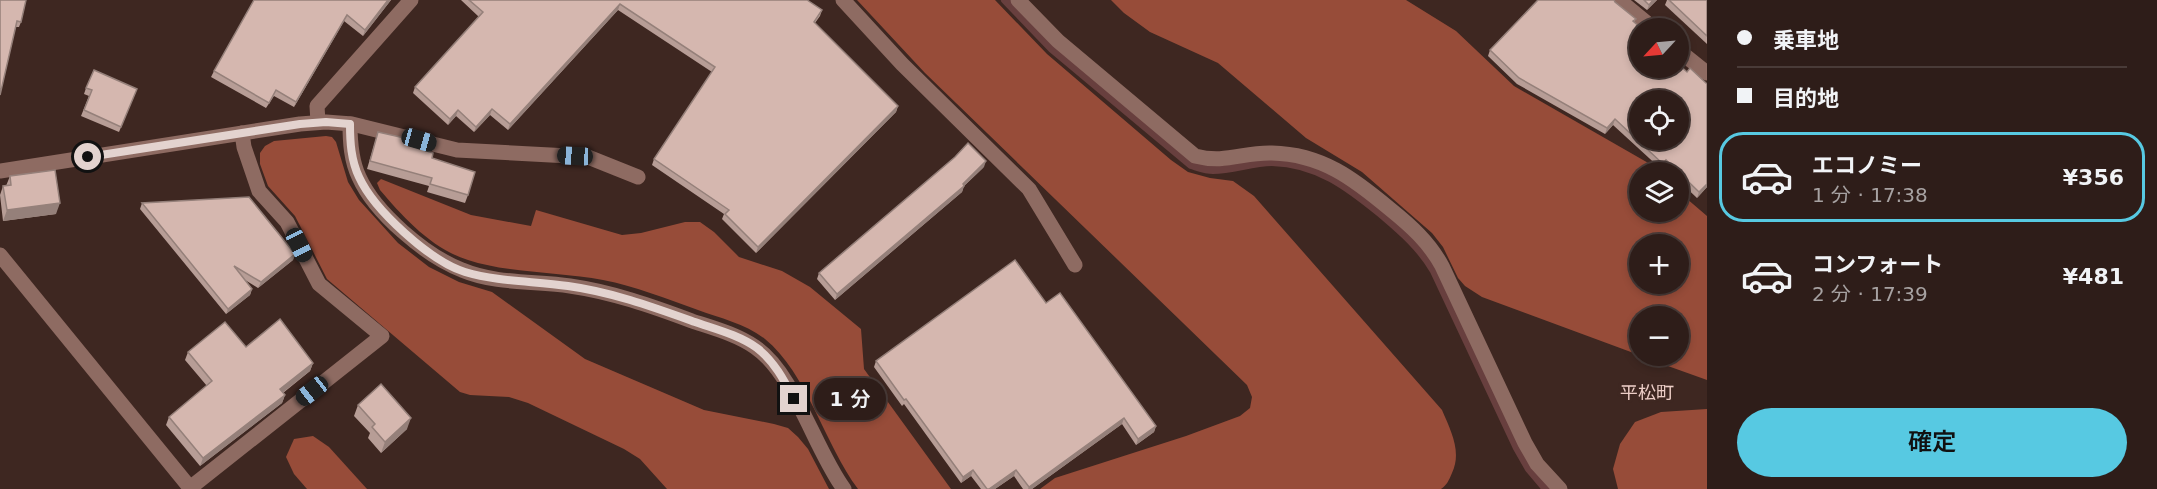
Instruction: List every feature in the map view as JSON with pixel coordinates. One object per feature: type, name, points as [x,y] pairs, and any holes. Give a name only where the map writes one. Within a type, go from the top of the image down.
[{"type":"street","points":[[318,122],[317,106],[411,0]]},
{"type":"street","points":[[843,0],[894,56],[1029,189],[1075,265]]},
{"type":"street","points":[[1018,0],[1058,41],[1195,156],[1212,160],[1273,153],[1317,160],[1356,180],[1413,228],[1425,240],[1438,259],[1525,443],[1537,464],[1560,489]]},
{"type":"street","points":[[1619,0],[1641,18]]},
{"type":"street","points":[[1689,59],[1707,74]]},
{"type":"street","points":[[0,171],[318,122],[377,129],[457,150],[588,157],[638,177]]},
{"type":"street","points":[[350,124],[353,160],[368,194],[406,234],[435,258],[463,271],[494,278],[568,286],[614,295],[739,337],[757,348],[772,362],[784,380],[844,489]]},
{"type":"street","points":[[0,255],[190,488],[382,336],[319,284],[287,222],[259,191],[244,147],[242,133]]},
{"type":"shaded area","points":[[857,0],[995,0],[1047,54],[1171,160],[1188,172],[1233,181],[1254,196],[1442,410],[1456,449],[1455,465],[1446,484],[1441,489],[1040,489],[1055,478],[1186,436],[1240,416],[1250,408],[1252,397],[1247,385],[925,73]]},
{"type":"shaded area","points":[[1111,0],[1406,0],[1456,31],[1514,86],[1647,162],[1629,162],[1629,222],[1689,222],[1689,201],[1707,216],[1707,380],[1668,366],[1689,366],[1689,306],[1629,306],[1629,351],[1482,297],[1465,286],[1458,278],[1443,247],[1432,233],[1362,172],[1306,138],[1218,63],[1150,32],[1124,13]]},
{"type":"shaded area","points":[[332,137],[336,142],[348,182],[359,200],[398,243],[429,267],[459,282],[492,292],[585,359],[704,410],[788,428],[808,449],[829,489],[667,489],[640,459],[624,449],[528,403],[509,397],[470,395],[460,392],[327,279],[295,216],[268,186],[260,164],[260,153],[265,146],[274,141]]},
{"type":"shaded area","points":[[381,179],[471,215],[531,226],[536,210],[622,235],[641,233],[685,222],[700,222],[714,232],[739,257],[782,271],[810,287],[861,329],[864,369],[951,489],[858,489],[835,452],[793,371],[780,353],[750,329],[627,286],[586,277],[483,264],[455,255],[430,240],[398,211],[380,190],[377,183]]},
{"type":"shaded area","points":[[1707,409],[1707,489],[1618,489],[1613,469],[1620,444],[1635,422],[1661,412]]},
{"type":"shaded area","points":[[313,436],[329,447],[367,489],[307,489],[294,474],[286,457],[294,439]]},
{"type":"building","points":[[0,0],[26,0],[21,22],[17,21],[0,95]]},
{"type":"building","points":[[254,0],[388,0],[365,30],[347,15],[296,102],[276,90],[269,103],[214,71]]},
{"type":"building","points":[[469,0],[807,0],[822,10],[814,22],[898,106],[758,247],[725,214],[729,210],[654,159],[715,67],[620,4],[510,124],[492,109],[476,127],[458,110],[450,119],[415,87],[483,12]]},
{"type":"building","points":[[1538,0],[1614,0],[1635,18],[1629,18],[1629,78],[1689,78],[1690,68],[1707,84],[1707,184],[1699,192],[1689,182],[1689,162],[1668,162],[1666,160],[1661,162],[1648,150],[1689,150],[1689,90],[1629,90],[1629,132],[1615,119],[1607,128],[1519,78],[1490,50]]},
{"type":"building","points":[[1669,0],[1707,0],[1707,36],[1689,18]]},
{"type":"building","points":[[94,70],[137,89],[121,127],[84,110],[92,90],[86,88]]},
{"type":"building","points":[[378,132],[409,139],[407,145],[433,153],[432,158],[475,172],[468,195],[430,184],[432,178],[370,161]]},
{"type":"building","points":[[968,143],[986,161],[963,184],[964,186],[837,294],[819,273],[955,157]]},
{"type":"building","points":[[55,170],[60,203],[7,210],[3,186],[11,185],[10,176]]},
{"type":"building","points":[[249,197],[295,254],[261,282],[234,266],[252,289],[228,309],[142,203]]},
{"type":"building","points":[[1015,260],[1046,303],[1060,293],[1156,426],[1138,439],[1124,418],[1029,487],[1016,470],[987,489],[973,470],[963,477],[876,361]]},
{"type":"building","points":[[280,319],[313,363],[280,389],[285,395],[203,458],[169,417],[212,381],[188,352],[225,322],[246,347]]},
{"type":"building","points":[[381,384],[411,418],[385,442],[372,427],[375,424],[358,405]]},
{"type":"waterway","points":[[1005,0],[1052,49],[1191,165],[1213,170],[1272,162],[1303,167],[1344,186],[1396,227],[1429,262],[1517,448],[1529,469],[1546,489]]},
{"type":"district","name":"平松町","points":[[1647,392]]},
{"type":"route","points":[[88,157],[300,124],[326,122],[350,124],[353,160],[368,194],[406,234],[435,258],[463,271],[494,278],[603,292],[637,301],[739,337],[757,348],[772,362],[794,399]]}]
